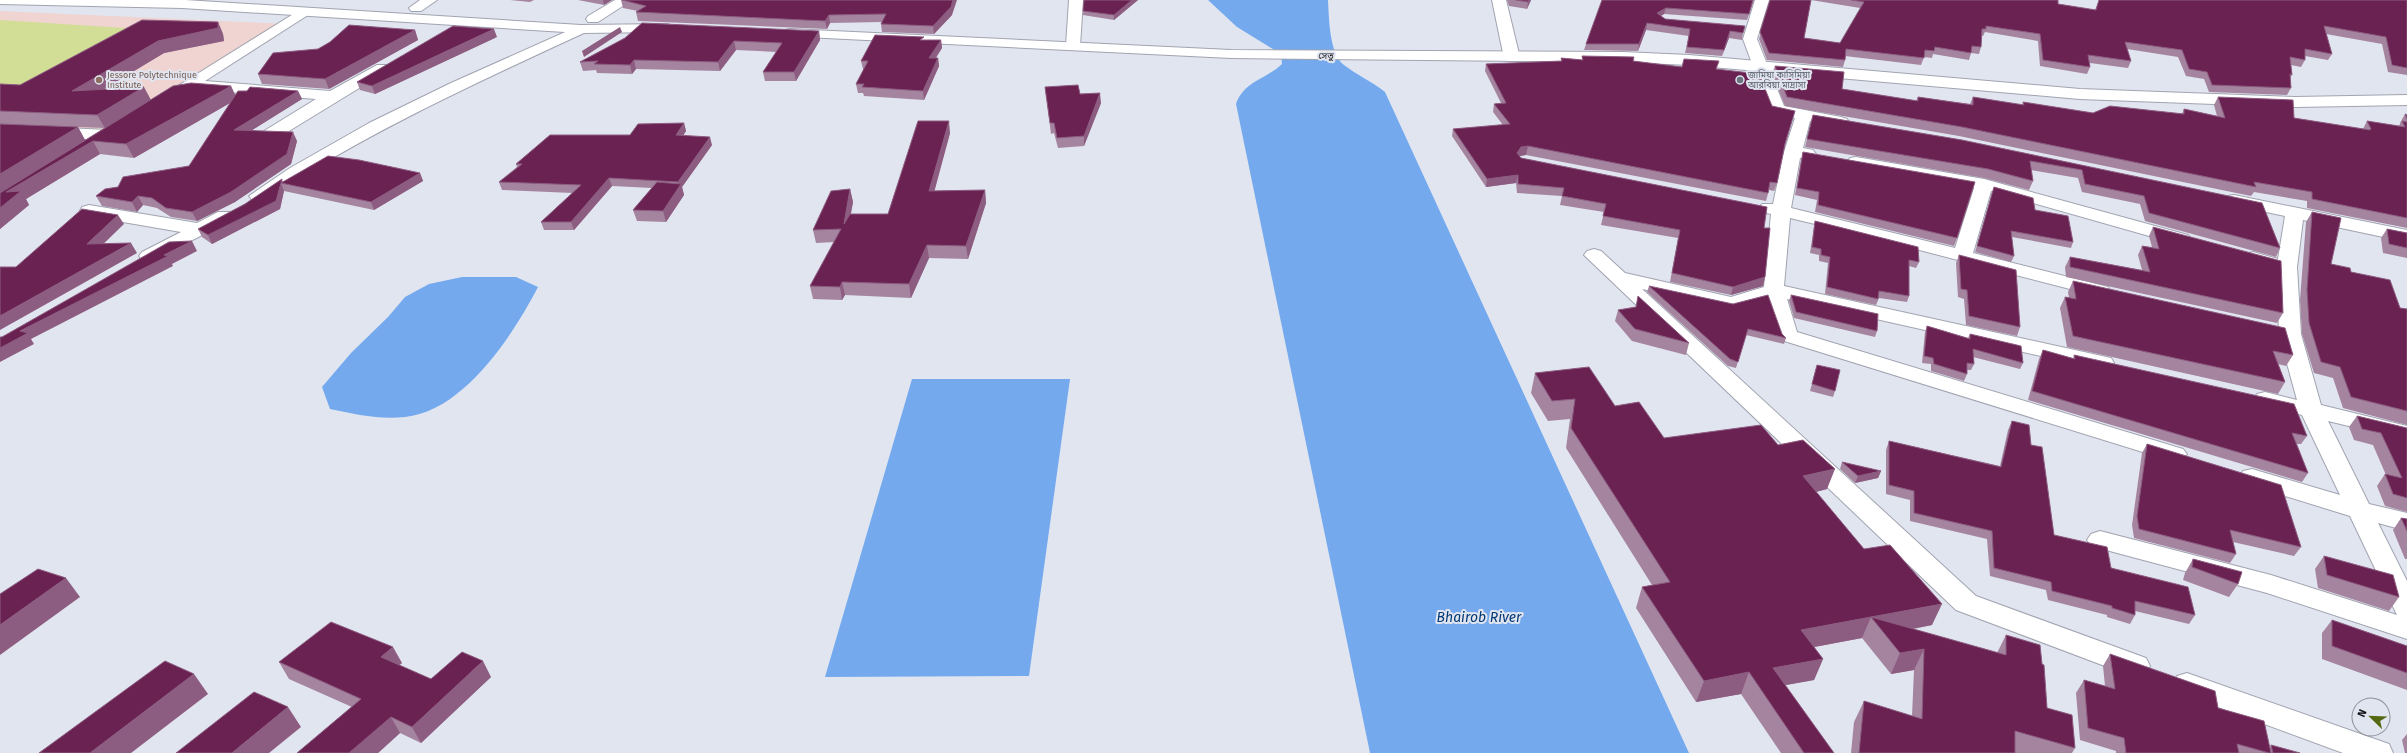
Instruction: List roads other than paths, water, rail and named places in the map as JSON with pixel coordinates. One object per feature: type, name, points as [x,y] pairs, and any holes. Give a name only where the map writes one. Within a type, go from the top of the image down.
[{"type":"main road","points":[[0,0],[182,4],[465,21],[680,28]]},
{"type":"main road","points":[[282,0],[416,8],[587,24]]},
{"type":"main road","points":[[416,8],[430,0]]},
{"type":"main road","points":[[135,263],[242,207],[296,170],[365,132],[587,24],[625,0]]},
{"type":"main road","points":[[1073,46],[1076,0]]},
{"type":"main road","points":[[1498,0],[1512,58]]},
{"type":"main road","points":[[1762,0],[1750,38],[1777,110],[1860,125]]},
{"type":"main road","points":[[152,108],[303,12]]},
{"type":"main road","points":[[437,37],[465,21]]},
{"type":"main road","points":[[622,42],[641,26]]},
{"type":"main road","points":[[1738,26],[1753,27]]},
{"type":"main road","name":"সেতু","points":[[774,32],[1231,54],[1512,58],[1623,56],[1690,60],[2080,94],[2295,102],[2407,100]]},
{"type":"main road","points":[[270,135],[333,96],[395,61]]},
{"type":"main road","points":[[189,84],[333,96]]},
{"type":"main road","points":[[1804,115],[1793,152],[1781,211],[1774,290],[1788,336],[2192,459]]},
{"type":"main road","points":[[0,130],[114,131],[88,148]]},
{"type":"main road","points":[[1793,152],[1984,184],[2194,242]]},
{"type":"main road","points":[[1962,256],[1984,184]]},
{"type":"main road","points":[[2217,196],[2407,236]]},
{"type":"main road","points":[[1750,205],[1781,211],[2119,296]]},
{"type":"main road","points":[[88,211],[199,229]]},
{"type":"main road","points":[[2295,212],[2287,267],[2282,332],[2298,369],[2311,410],[2407,609]]},
{"type":"main road","points":[[2233,252],[2287,267]]},
{"type":"main road","points":[[1594,255],[1966,603],[2378,753]]},
{"type":"main road","points":[[1619,278],[1732,303],[1774,290],[2124,368]]},
{"type":"main road","points":[[2249,396],[2407,433]]},
{"type":"main road","points":[[2230,471],[2360,510],[2407,522]]},
{"type":"main road","points":[[2100,540],[2271,585],[2407,629]]},
{"type":"water","name":"Bhairob River","points":[[1208,0],[1328,0],[1331,35],[1335,53],[1344,65],[1385,92],[1689,753],[1370,753],[1236,104],[1244,90],[1282,64],[1281,54],[1237,27]]},
{"type":"water","points":[[462,277],[516,277],[538,287],[515,327],[500,348],[484,368],[466,386],[447,401],[427,412],[405,417],[386,418],[358,415],[330,409],[322,387],[351,353],[388,317],[405,297],[429,284]]},
{"type":"water","points":[[912,379],[1070,379],[1029,676],[825,677]]},
{"type":"place","name":"Jessore Polytechnique Institute","points":[[99,80]]},
{"type":"place","name":"জামিয়া কাসিমিয়া আরবিয়া মাদ্রাসা","points":[[1740,80]]}]
